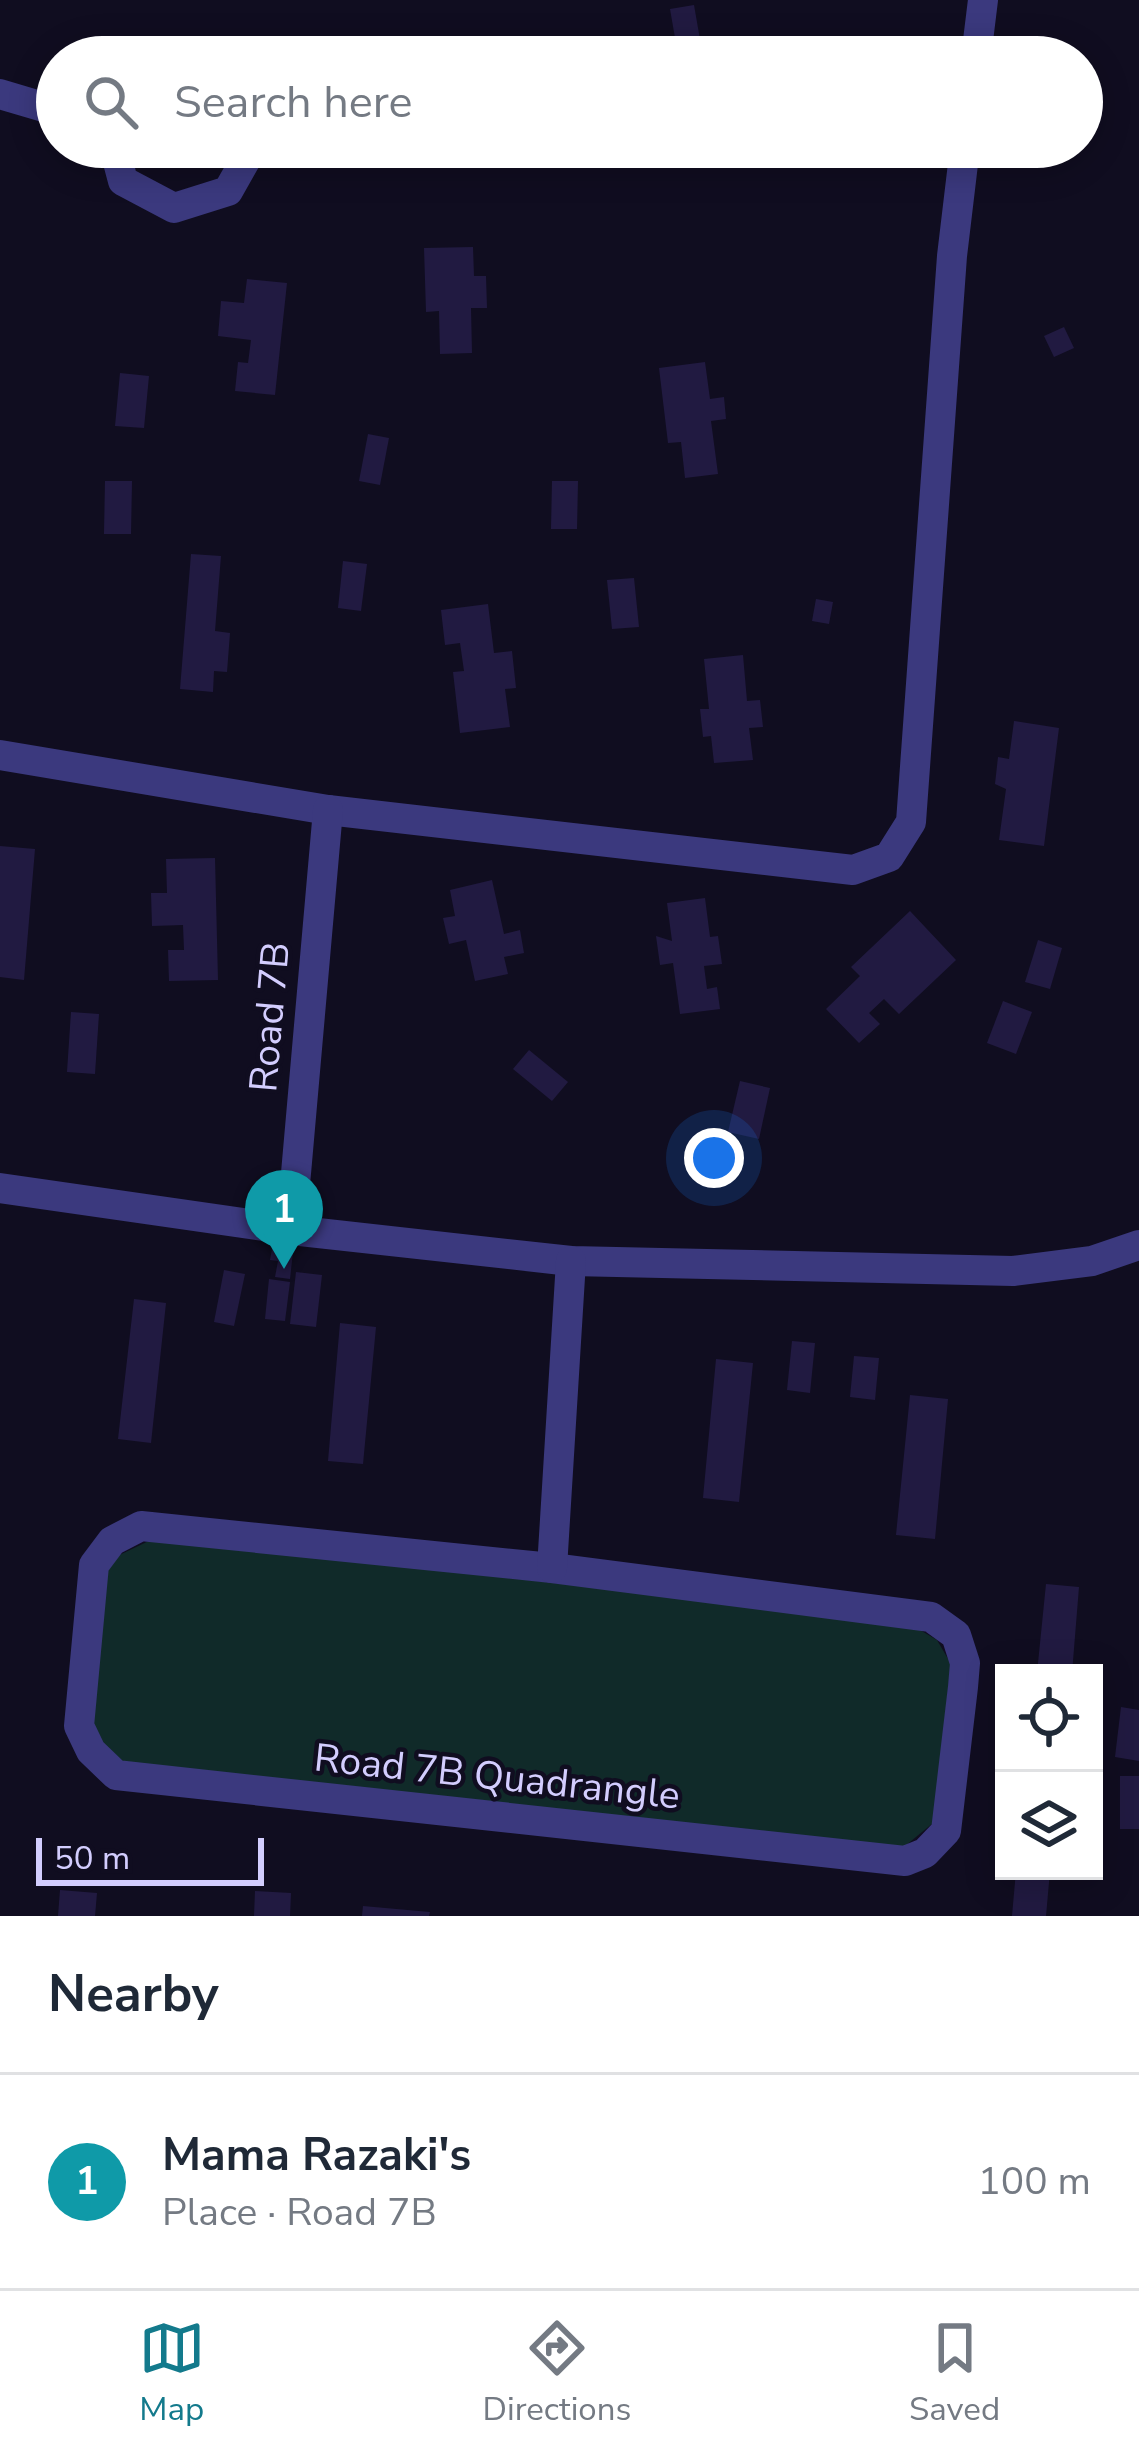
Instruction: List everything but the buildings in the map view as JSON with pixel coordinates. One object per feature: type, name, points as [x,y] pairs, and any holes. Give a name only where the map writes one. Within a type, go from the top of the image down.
[{"type":"street","points":[[979,36],[983,0]]},
{"type":"street","points":[[0,94],[36,105]]},
{"type":"street","points":[[120,168],[124,181],[174,208],[228,191],[241,168]]},
{"type":"street","points":[[0,755],[328,810],[853,870],[890,857],[911,822],[962,168]]},
{"type":"street","name":"Road 7B","points":[[291,1230],[328,810]]},
{"type":"street","points":[[0,1188],[291,1230],[571,1261],[1013,1271],[1092,1261],[1139,1245]]},
{"type":"street","points":[[1092,1261],[1139,1223]]},
{"type":"street","points":[[552,1568],[571,1261]]},
{"type":"street","name":"Road 7B Quadrangle","points":[[141,1526],[552,1568],[931,1617],[956,1635],[965,1663],[946,1831],[925,1853],[905,1861],[116,1775],[91,1751],[79,1726],[94,1565],[112,1540],[141,1526]]},
{"type":"green space","points":[[155,1538],[908,1623],[937,1640],[951,1664],[933,1823],[899,1851],[120,1766],[100,1747],[89,1721],[109,1560]]},
{"type":"place","name":"Mama Razaki's","points":[[284,1269]]}]
